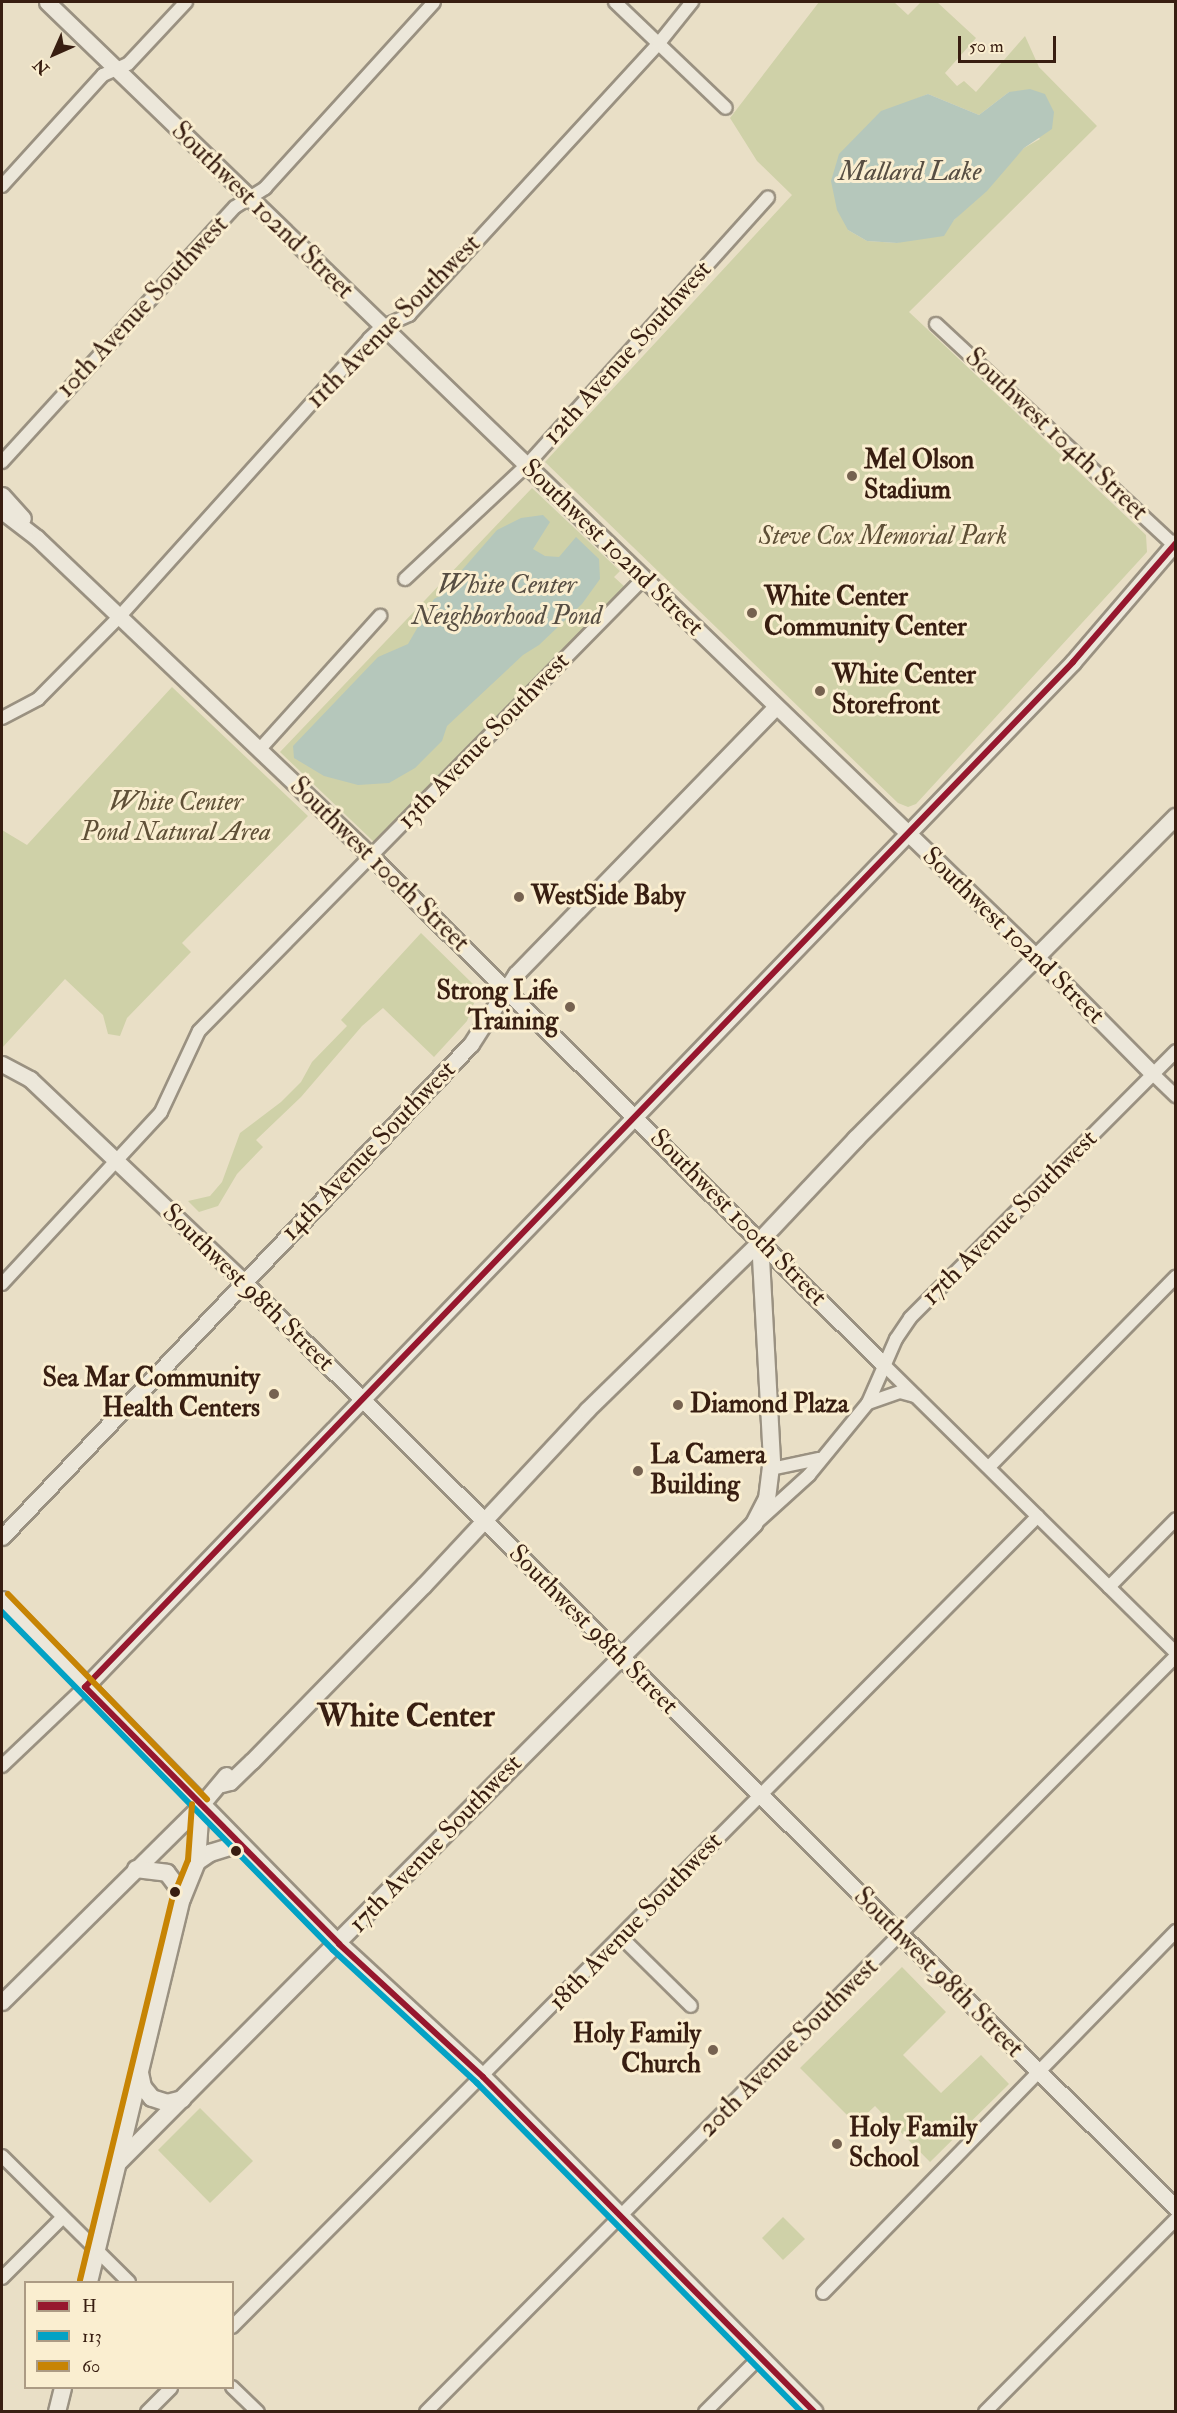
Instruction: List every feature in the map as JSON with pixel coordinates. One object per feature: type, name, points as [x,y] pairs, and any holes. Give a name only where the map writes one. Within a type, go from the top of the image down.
[{"type":"main road","points":[[760,1241],[1036,957],[1176,817]]},
{"type":"main road","name":"17th Avenue Southwest","points":[[118,2163],[339,1944],[620,1657],[754,1524],[767,1499],[771,1469],[760,1241]]},
{"type":"main road","points":[[2,1600],[339,1944],[483,2077],[814,2412]]},
{"type":"main road","points":[[90,2281],[183,1894],[197,1862],[201,1805]]},
{"type":"main road","points":[[197,1862],[210,1852],[240,1844]]},
{"type":"main road","points":[[136,1869],[167,1873],[183,1894]]},
{"type":"main road","points":[[140,2073],[143,2087],[153,2098],[166,2103],[183,2099]]},
{"type":"main road","points":[[57,2412],[63,2389]]},
{"type":"street","name":"Southwest 102nd Street","points":[[47,2],[1036,957],[1176,1096]]},
{"type":"street","points":[[2,186],[103,75],[128,64],[186,2]]},
{"type":"street","name":"10th Avenue Southwest","points":[[2,460],[235,207],[265,188],[434,2]]},
{"type":"street","points":[[615,2],[726,108]]},
{"type":"street","name":"11th Avenue Southwest","points":[[2,718],[38,699],[120,616],[382,327],[409,315],[659,44],[692,2]]},
{"type":"street","name":"12th Avenue Southwest","points":[[405,579],[526,465],[768,197]]},
{"type":"street","name":"Southwest 104th Street","points":[[936,324],[1175,544]]},
{"type":"street","name":"Southwest 100th Street","points":[[2,495],[37,538]]},
{"type":"street","name":"Southwest 100th Street","points":[[2,511],[37,538],[120,616],[509,990],[1176,1655]]},
{"type":"street","points":[[2,1766],[85,1687],[363,1401],[635,1115],[1074,662],[1175,544]]},
{"type":"street","name":"13th Avenue Southwest","points":[[2,1284],[168,1103],[199,1031],[644,578]]},
{"type":"street","points":[[259,750],[380,616]]},
{"type":"street","name":"14th Avenue Southwest","points":[[2,1537],[471,1044],[509,990],[516,974],[776,707]]},
{"type":"street","name":"17th Avenue Southwest","points":[[754,1524],[796,1489],[868,1402],[883,1364],[910,1318],[1176,1051]]},
{"type":"street","name":"Southwest 98th Street","points":[[2,1064],[30,1079],[244,1282],[1176,2208]]},
{"type":"street","points":[[2,2002],[222,1784],[457,1540],[464,1539],[587,1410],[760,1241]]},
{"type":"street","points":[[988,1467],[1176,1278]]},
{"type":"street","points":[[868,1402],[900,1392],[916,1396]]},
{"type":"street","points":[[771,1469],[819,1459]]},
{"type":"street","name":"18th Avenue Southwest","points":[[234,2325],[1038,1516]]},
{"type":"street","points":[[1109,1587],[1176,1519]]},
{"type":"street","name":"20th Avenue Southwest","points":[[426,2412],[622,2217],[1176,1655]]},
{"type":"street","points":[[823,2293],[1036,2070],[1176,1930]]},
{"type":"street","points":[[621,1937],[691,2006]]},
{"type":"street","points":[[2,2156],[127,2281]]},
{"type":"street","points":[[2,2278],[63,2217]]},
{"type":"street","points":[[986,2412],[1176,2219]]},
{"type":"street","points":[[705,2412],[759,2358]]},
{"type":"street","points":[[147,2412],[170,2389]]},
{"type":"street","points":[[234,2389],[258,2412]]},
{"type":"green space","name":"Steve Cox Memorial Park","points":[[819,2],[894,2],[908,15],[921,2],[937,2],[976,38],[945,73],[957,86],[964,81],[976,92],[1025,36],[1039,67],[1097,126],[909,312],[1146,535],[1147,552],[916,804],[908,807],[898,803],[545,462],[792,195],[757,161],[730,118]],"holes":[[[1009,92],[1040,139],[1024,148],[954,220],[897,243],[867,241],[848,230],[906,103],[928,94],[979,115]]]},
{"type":"green space","name":"White Center Neighborhood Pond","points":[[532,488],[620,571],[614,577],[625,587],[374,842],[280,752]]},
{"type":"green space","name":"White Center Pond Natural Area","points":[[172,687],[308,816],[182,943],[191,952],[127,1018],[120,1036],[108,1034],[103,1015],[65,979],[2,1048],[2,830],[27,845]]},
{"type":"green space","points":[[421,933],[476,987],[478,993],[467,1021],[434,1057],[383,1008],[362,1026],[301,1097],[256,1140],[263,1147],[237,1174],[218,1206],[199,1212],[188,1201],[210,1196],[222,1182],[240,1133],[281,1102],[301,1082],[312,1062],[347,1026],[341,1020]]},
{"type":"green space","points":[[902,1967],[946,2012],[903,2055],[941,2093],[981,2055],[1009,2084],[930,2162],[875,2106],[856,2124],[800,2068]]},
{"type":"green space","points":[[200,2108],[253,2161],[210,2203],[158,2150]]},
{"type":"green space","points":[[783,2217],[805,2239],[783,2260],[762,2238]]},
{"type":"water","name":"Mallard Lake","points":[[1030,89],[1045,94],[1054,112],[1052,129],[1024,148],[987,191],[954,220],[944,236],[897,243],[867,241],[848,230],[837,210],[831,181],[839,154],[881,111],[928,94],[979,115],[1009,92]]},
{"type":"water","name":"White Center Neighborhood Pond","points":[[543,515],[550,522],[533,549],[545,556],[559,557],[576,537],[599,559],[600,579],[582,604],[447,726],[442,741],[415,768],[389,783],[358,785],[324,776],[294,758],[293,746],[378,657],[408,644],[434,599],[452,589],[455,578],[497,530],[521,518]]},
{"type":"transit line","name":"H","points":[[85,1687],[1073,662],[1176,543]]},
{"type":"transit line","name":"60","points":[[8,1594],[207,1799]]},
{"type":"transit line","name":"113","points":[[2,1612],[333,1950],[477,2083],[801,2412]]},
{"type":"transit line","name":"H","points":[[85,1687],[339,1944],[483,2077],[814,2412]]},
{"type":"transit line","name":"60","points":[[80,2280],[173,1897],[188,1860],[192,1804]]},
{"type":"place","name":"Mel Olson Stadium","points":[[852,476]]},
{"type":"place","name":"White Center Community Center","points":[[752,613]]},
{"type":"place","name":"White Center Storefront","points":[[820,691]]},
{"type":"place","name":"WestSide Baby","points":[[519,897]]},
{"type":"place","name":"Strong Life Training","points":[[570,1007]]},
{"type":"place","name":"Sea Mar Community Health Centers","points":[[274,1394]]},
{"type":"place","name":"Diamond Plaza","points":[[678,1405]]},
{"type":"place","name":"La Camera Building","points":[[638,1471]]},
{"type":"place","name":"Holy Family Church","points":[[713,2050]]},
{"type":"place","name":"Holy Family School","points":[[837,2144]]},
{"type":"district","name":"White Center","points":[[406,1716]]}]
